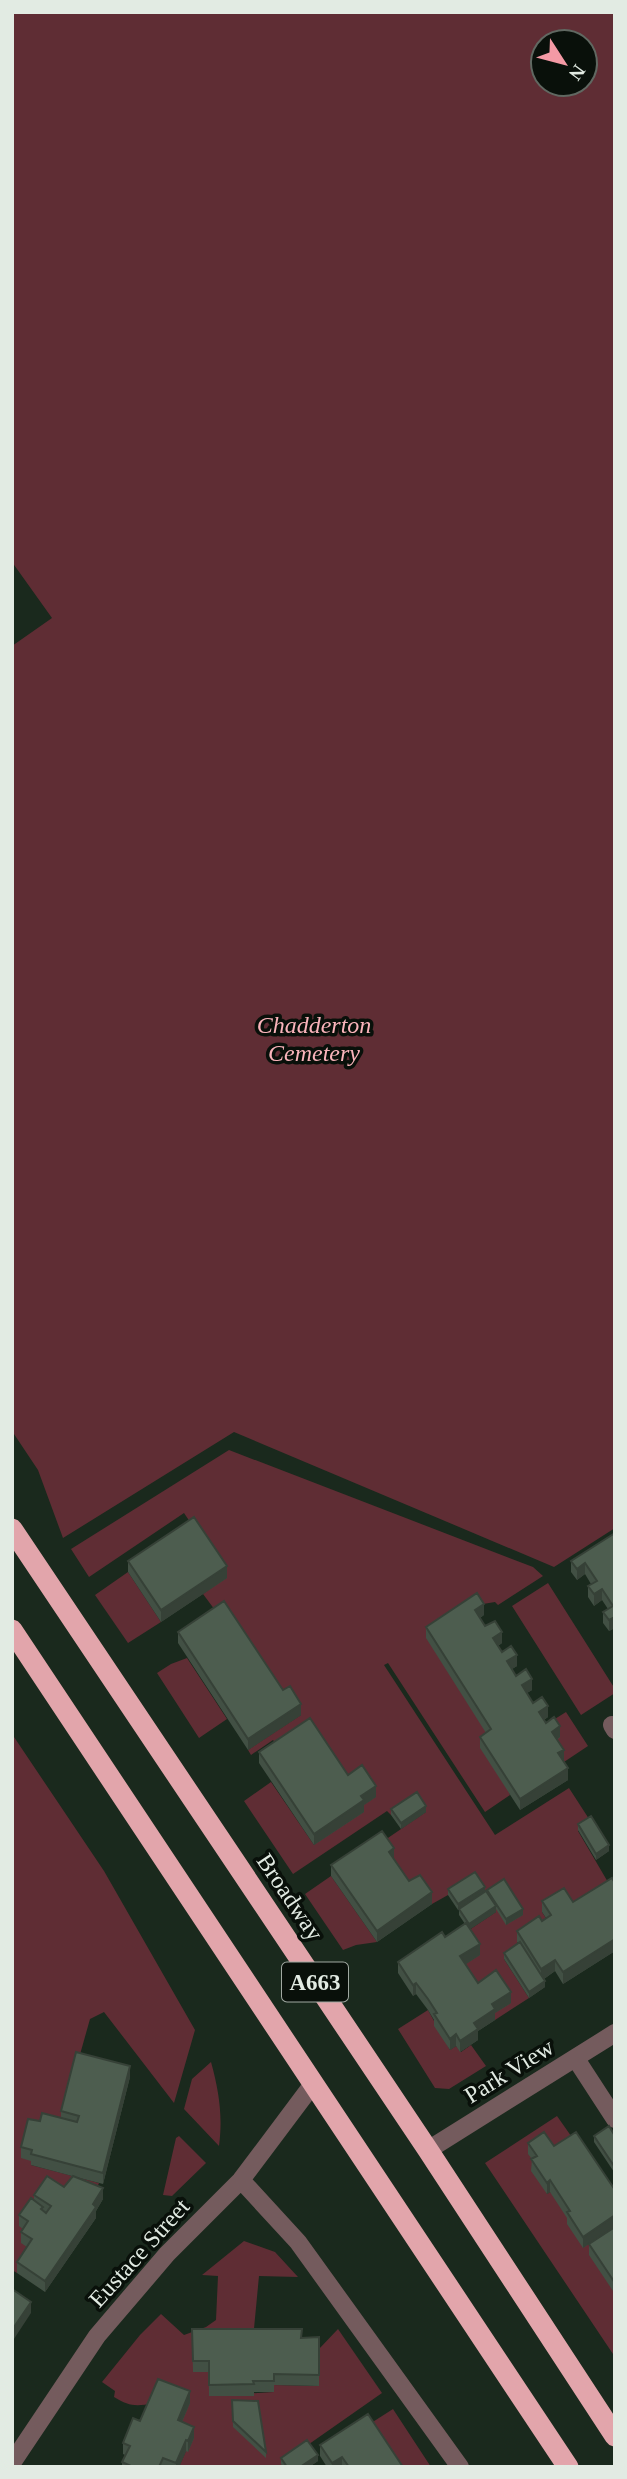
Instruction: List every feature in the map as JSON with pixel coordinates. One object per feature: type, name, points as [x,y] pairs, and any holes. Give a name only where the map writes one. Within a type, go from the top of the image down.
[{"type":"highway","name":"Broadway","points":[[12,1529],[428,2150],[615,2436]]},
{"type":"highway","name":"A663","points":[[12,1630],[568,2467]]},
{"type":"street","name":"Park View","points":[[428,2150],[615,2033]]},
{"type":"street","points":[[576,2059],[615,2119]]},
{"type":"street","name":"Eustace Street","points":[[12,2463],[97,2336],[167,2254],[241,2180],[313,2084]]},
{"type":"street","points":[[241,2180],[298,2242],[460,2467]]},
{"type":"green space","name":"Chadderton Cemetery","points":[[12,12],[615,12],[615,1528],[554,1567],[234,1432],[63,1538],[38,1470],[12,1431],[12,646],[52,618],[12,562]]},
{"type":"green space","points":[[229,1450],[533,1567],[543,1576],[498,1605],[495,1602],[477,1605],[491,1741],[510,1795],[485,1812],[388,1663],[384,1665],[495,1835],[569,1788],[591,1822],[578,1831],[612,1889],[542,1912],[551,1926],[517,1942],[520,1948],[504,1959],[529,1998],[495,2020],[460,1968],[469,1930],[496,1912],[448,1895],[432,1904],[409,1893],[382,1842],[426,1812],[417,1798],[391,1815],[387,1811],[293,1874],[244,1801],[271,1782],[314,1845],[348,1786],[280,1749],[273,1740],[251,1755],[248,1750],[301,1715],[283,1701],[203,1594],[227,1577],[184,1513],[89,1577],[71,1549]]},
{"type":"green space","points":[[128,1572],[161,1622],[128,1643],[95,1595]]},
{"type":"green space","points":[[548,1583],[615,1689],[615,1693],[581,1715],[512,1606]]},
{"type":"green space","points":[[187,1658],[227,1719],[199,1738],[157,1673]]},
{"type":"green space","points":[[566,1712],[588,1746],[564,1762],[542,1727]]},
{"type":"green space","points":[[12,1734],[104,1871],[195,2030],[174,2103],[104,2012],[90,2019],[61,2122],[31,2165],[99,2183],[94,2195],[28,2232],[32,2250],[17,2273],[12,2270]]},
{"type":"green space","points":[[331,1876],[377,1942],[343,1950],[305,1894]]},
{"type":"green space","points":[[428,2010],[450,2050],[456,2046],[461,2052],[471,2045],[486,2066],[449,2089],[435,2088],[398,2029]]},
{"type":"green space","points":[[211,2062],[221,2124],[219,2146],[184,2109],[192,2079]]},
{"type":"green space","points":[[557,2116],[576,2143],[537,2167],[547,2194],[550,2192],[615,2226],[615,2357],[485,2163]]},
{"type":"green space","points":[[179,2136],[206,2163],[172,2196],[163,2195],[176,2138]]},
{"type":"green space","points":[[244,2241],[275,2252],[298,2277],[259,2276],[253,2339],[209,2372],[209,2396],[274,2392],[274,2385],[318,2386],[319,2349],[338,2329],[382,2393],[282,2463],[283,2467],[179,2467],[186,2451],[153,2403],[133,2405],[124,2402],[114,2397],[115,2391],[102,2382],[161,2314],[184,2335],[216,2320],[218,2276],[202,2275]]},
{"type":"green space","points":[[393,2409],[431,2467],[396,2467],[368,2425]]},
{"type":"building","points":[[194,1517],[227,1566],[161,1610],[128,1561]]},
{"type":"building","points":[[615,1533],[615,1617],[609,1620],[603,1612],[613,1606],[602,1589],[594,1594],[588,1586],[597,1581],[585,1563],[577,1569],[571,1561]]},
{"type":"building","points":[[477,1593],[484,1604],[475,1610],[485,1626],[495,1621],[502,1632],[493,1638],[502,1652],[511,1646],[517,1655],[507,1661],[516,1676],[526,1669],[532,1679],[522,1685],[533,1703],[542,1697],[548,1706],[539,1712],[546,1723],[554,1717],[560,1726],[552,1732],[564,1750],[558,1753],[568,1768],[520,1799],[480,1737],[491,1729],[426,1627]]},
{"type":"building","points":[[224,1601],[283,1690],[290,1686],[301,1704],[248,1739],[178,1632]]},
{"type":"building","points":[[310,1718],[348,1775],[362,1765],[376,1786],[361,1796],[364,1800],[314,1834],[259,1752]]},
{"type":"building","points":[[417,1792],[426,1806],[401,1823],[391,1809]]},
{"type":"building","points":[[591,1816],[609,1845],[596,1854],[578,1824]]},
{"type":"building","points":[[382,1831],[394,1848],[389,1852],[409,1881],[420,1875],[432,1892],[377,1931],[331,1865]]},
{"type":"building","points":[[475,1872],[485,1887],[458,1904],[448,1889]]},
{"type":"building","points":[[612,1878],[615,1883],[615,1939],[563,1972],[555,1960],[541,1969],[517,1931],[539,1916],[542,1921],[551,1915],[542,1901],[564,1888],[573,1902]]},
{"type":"building","points":[[504,1879],[523,1909],[506,1919],[487,1890]]},
{"type":"building","points":[[486,1891],[496,1906],[469,1924],[459,1909]]},
{"type":"building","points":[[466,1923],[480,1944],[460,1956],[478,1983],[496,1970],[511,1992],[492,2004],[495,2009],[474,2023],[478,2029],[460,2041],[456,2034],[450,2039],[428,1999],[416,1983],[413,1985],[398,1962],[442,1932],[445,1937]]},
{"type":"building","points":[[520,1942],[545,1981],[529,1992],[504,1953]]},
{"type":"building","points":[[76,2052],[130,2066],[103,2173],[31,2154],[32,2150],[21,2147],[28,2119],[40,2121],[42,2113],[77,2122],[79,2116],[61,2111]]},
{"type":"building","points":[[609,2126],[615,2136],[614,2166],[594,2136]]},
{"type":"building","points":[[544,2132],[554,2146],[576,2132],[615,2190],[615,2215],[583,2237],[550,2180],[547,2183],[531,2159],[537,2156],[528,2143]]},
{"type":"building","points":[[47,2176],[64,2187],[73,2176],[103,2188],[93,2204],[96,2207],[45,2281],[17,2262],[32,2239],[21,2232],[28,2221],[19,2215],[31,2198],[43,2207],[41,2209],[46,2213],[51,2206],[34,2195]]},
{"type":"building","points":[[615,2227],[615,2283],[589,2244]]},
{"type":"building","points":[[12,2289],[31,2302],[12,2330]]},
{"type":"building","points":[[192,2329],[302,2329],[301,2338],[319,2337],[319,2375],[274,2374],[274,2381],[209,2385],[209,2361],[193,2361]]},
{"type":"building","points":[[158,2379],[190,2391],[178,2420],[194,2427],[176,2463],[163,2458],[159,2467],[133,2467],[122,2462],[130,2446],[123,2443],[133,2418],[140,2421]]},
{"type":"building","points":[[232,2400],[258,2401],[266,2452],[233,2421]]},
{"type":"building","points":[[368,2414],[403,2467],[349,2467],[342,2457],[332,2463],[320,2445]]},
{"type":"building","points":[[307,2440],[318,2455],[300,2467],[287,2467],[281,2458]]}]
